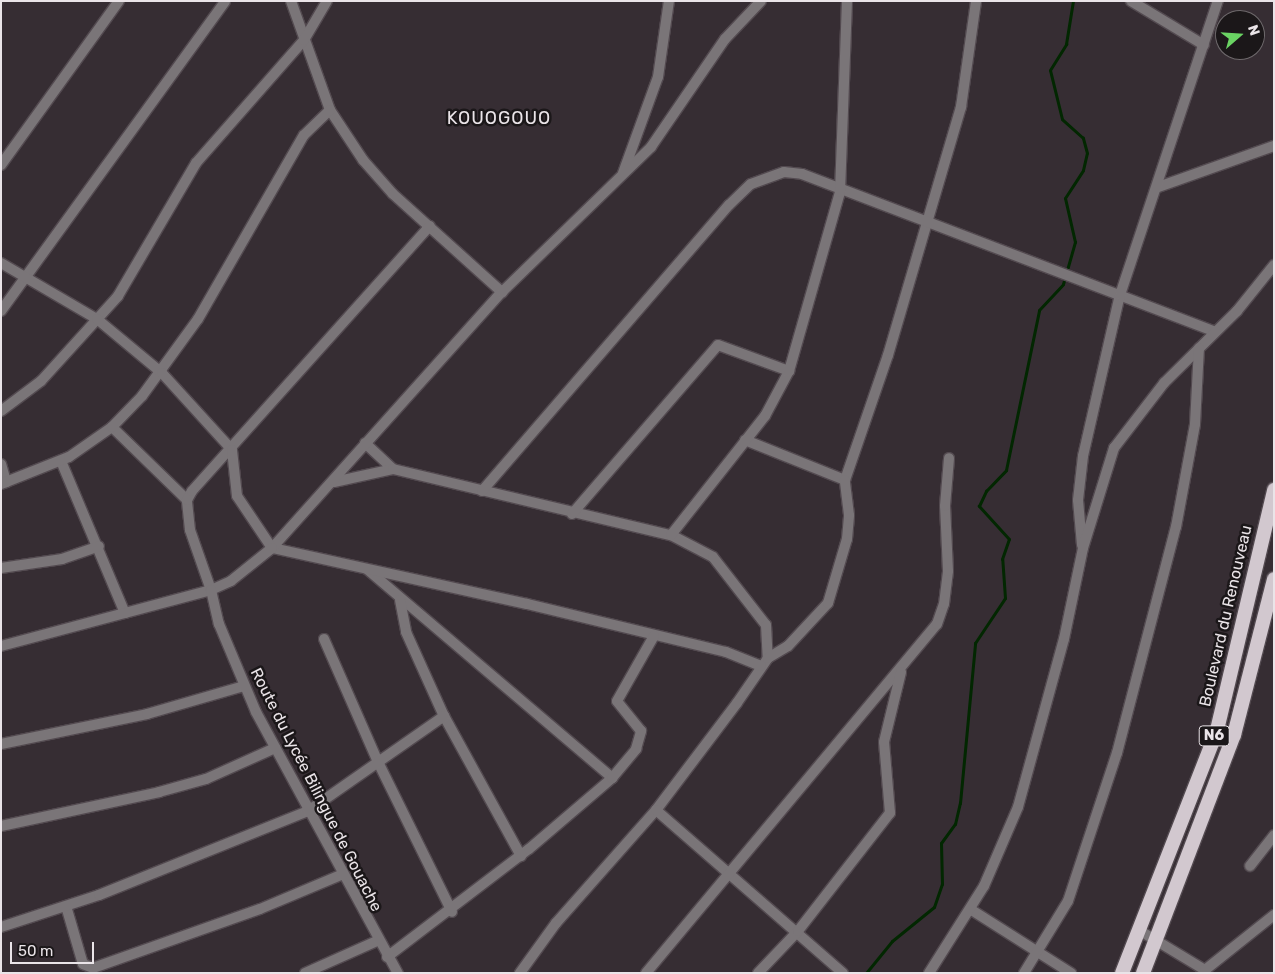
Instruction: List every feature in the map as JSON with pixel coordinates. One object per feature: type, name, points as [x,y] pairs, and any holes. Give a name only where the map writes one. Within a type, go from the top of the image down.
[{"type":"highway","name":"Boulevard du Renouveau","points":[[1122,973],[1142,932],[1217,730],[1252,592],[1274,490]]},
{"type":"highway","name":"N6","points":[[1143,973],[1158,943],[1234,735],[1274,579]]},
{"type":"highway","points":[[1252,592],[1270,595]]},
{"type":"highway","points":[[1217,730],[1234,735]]},
{"type":"street","points":[[1,165],[118,1]]},
{"type":"street","points":[[1,311],[28,279],[225,1]]},
{"type":"street","points":[[291,1],[330,110],[376,177],[502,292]]},
{"type":"street","points":[[1,411],[41,381],[97,319],[137,266],[196,163],[304,40],[327,1]]},
{"type":"street","points":[[621,179],[658,77],[669,1]]},
{"type":"street","points":[[1,646],[211,590],[272,548],[334,482],[365,443],[502,292],[621,179],[676,114],[725,39],[761,1]]},
{"type":"street","points":[[671,535],[778,395],[789,371],[840,192],[847,1]]},
{"type":"street","points":[[520,973],[556,923],[656,810],[761,666],[768,658],[788,646],[828,603],[847,539],[849,515],[845,480],[928,224],[969,75],[976,1]]},
{"type":"street","points":[[1131,1],[1204,45]]},
{"type":"street","points":[[1082,548],[1078,500],[1083,456],[1120,295],[1158,188],[1218,1]]},
{"type":"street","points":[[1,464],[4,483],[61,461],[112,427],[162,374],[304,135],[330,110]]},
{"type":"street","points":[[1158,188],[1274,146]]},
{"type":"street","points":[[482,491],[751,184],[784,172],[802,174],[840,192],[1062,273],[1215,332]]},
{"type":"street","points":[[112,427],[187,500],[430,226]]},
{"type":"street","points":[[1,263],[97,319],[162,374],[232,450],[237,496],[272,548],[726,652],[761,666]]},
{"type":"street","points":[[929,973],[970,909],[1000,853],[1030,767],[1082,548],[1122,434],[1274,265]]},
{"type":"street","points":[[572,514],[718,345],[789,371]]},
{"type":"street","points":[[1024,973],[1068,901],[1117,753],[1176,527],[1195,424],[1199,348]]},
{"type":"street","points":[[745,440],[845,480]]},
{"type":"street","points":[[365,443],[392,469]]},
{"type":"street","points":[[646,973],[864,709],[901,671],[937,624],[944,604],[949,458]]},
{"type":"street","points":[[61,461],[99,546],[125,613]]},
{"type":"street","points":[[334,482],[392,469],[572,514],[671,535],[696,545],[728,574],[766,625],[768,658]]},
{"type":"street","name":"Route du Lycée Bilingue de Gouache","points":[[187,500],[198,558],[244,686],[341,874],[377,941],[398,973]]},
{"type":"street","points":[[1,568],[62,559],[99,546]]},
{"type":"street","points":[[367,569],[400,600],[510,688],[612,778]]},
{"type":"street","points":[[400,600],[406,632],[444,716],[521,856]]},
{"type":"street","points":[[387,957],[452,912],[612,778],[641,743],[641,731],[617,701],[654,636]]},
{"type":"street","points":[[324,639],[378,762],[452,912]]},
{"type":"street","points":[[758,973],[798,931],[890,813],[884,742],[901,671]]},
{"type":"street","points":[[1,744],[147,714],[244,686]]},
{"type":"street","points":[[1,927],[66,906],[308,812],[444,716]]},
{"type":"street","points":[[1,826],[159,792],[206,778],[275,748]]},
{"type":"street","points":[[656,810],[798,931],[843,973]]},
{"type":"street","points":[[1250,866],[1274,835]]},
{"type":"street","points":[[66,906],[83,964],[92,968],[260,909],[341,874]]},
{"type":"street","points":[[970,909],[1071,973]]},
{"type":"street","points":[[1142,932],[1206,972],[1274,915]]},
{"type":"street","points":[[305,973],[377,941]]},
{"type":"waterway","points":[[866,973],[892,941],[934,907],[942,884],[941,843],[955,824],[960,803],[975,643],[1005,598],[1002,559],[1009,539],[979,506],[986,491],[1006,470],[1039,310],[1063,284],[1075,242],[1065,198],[1083,170],[1087,153],[1083,138],[1062,119],[1050,70],[1066,44],[1073,1]]},
{"type":"district","name":"KOUOGOUO","points":[[499,118]]}]
